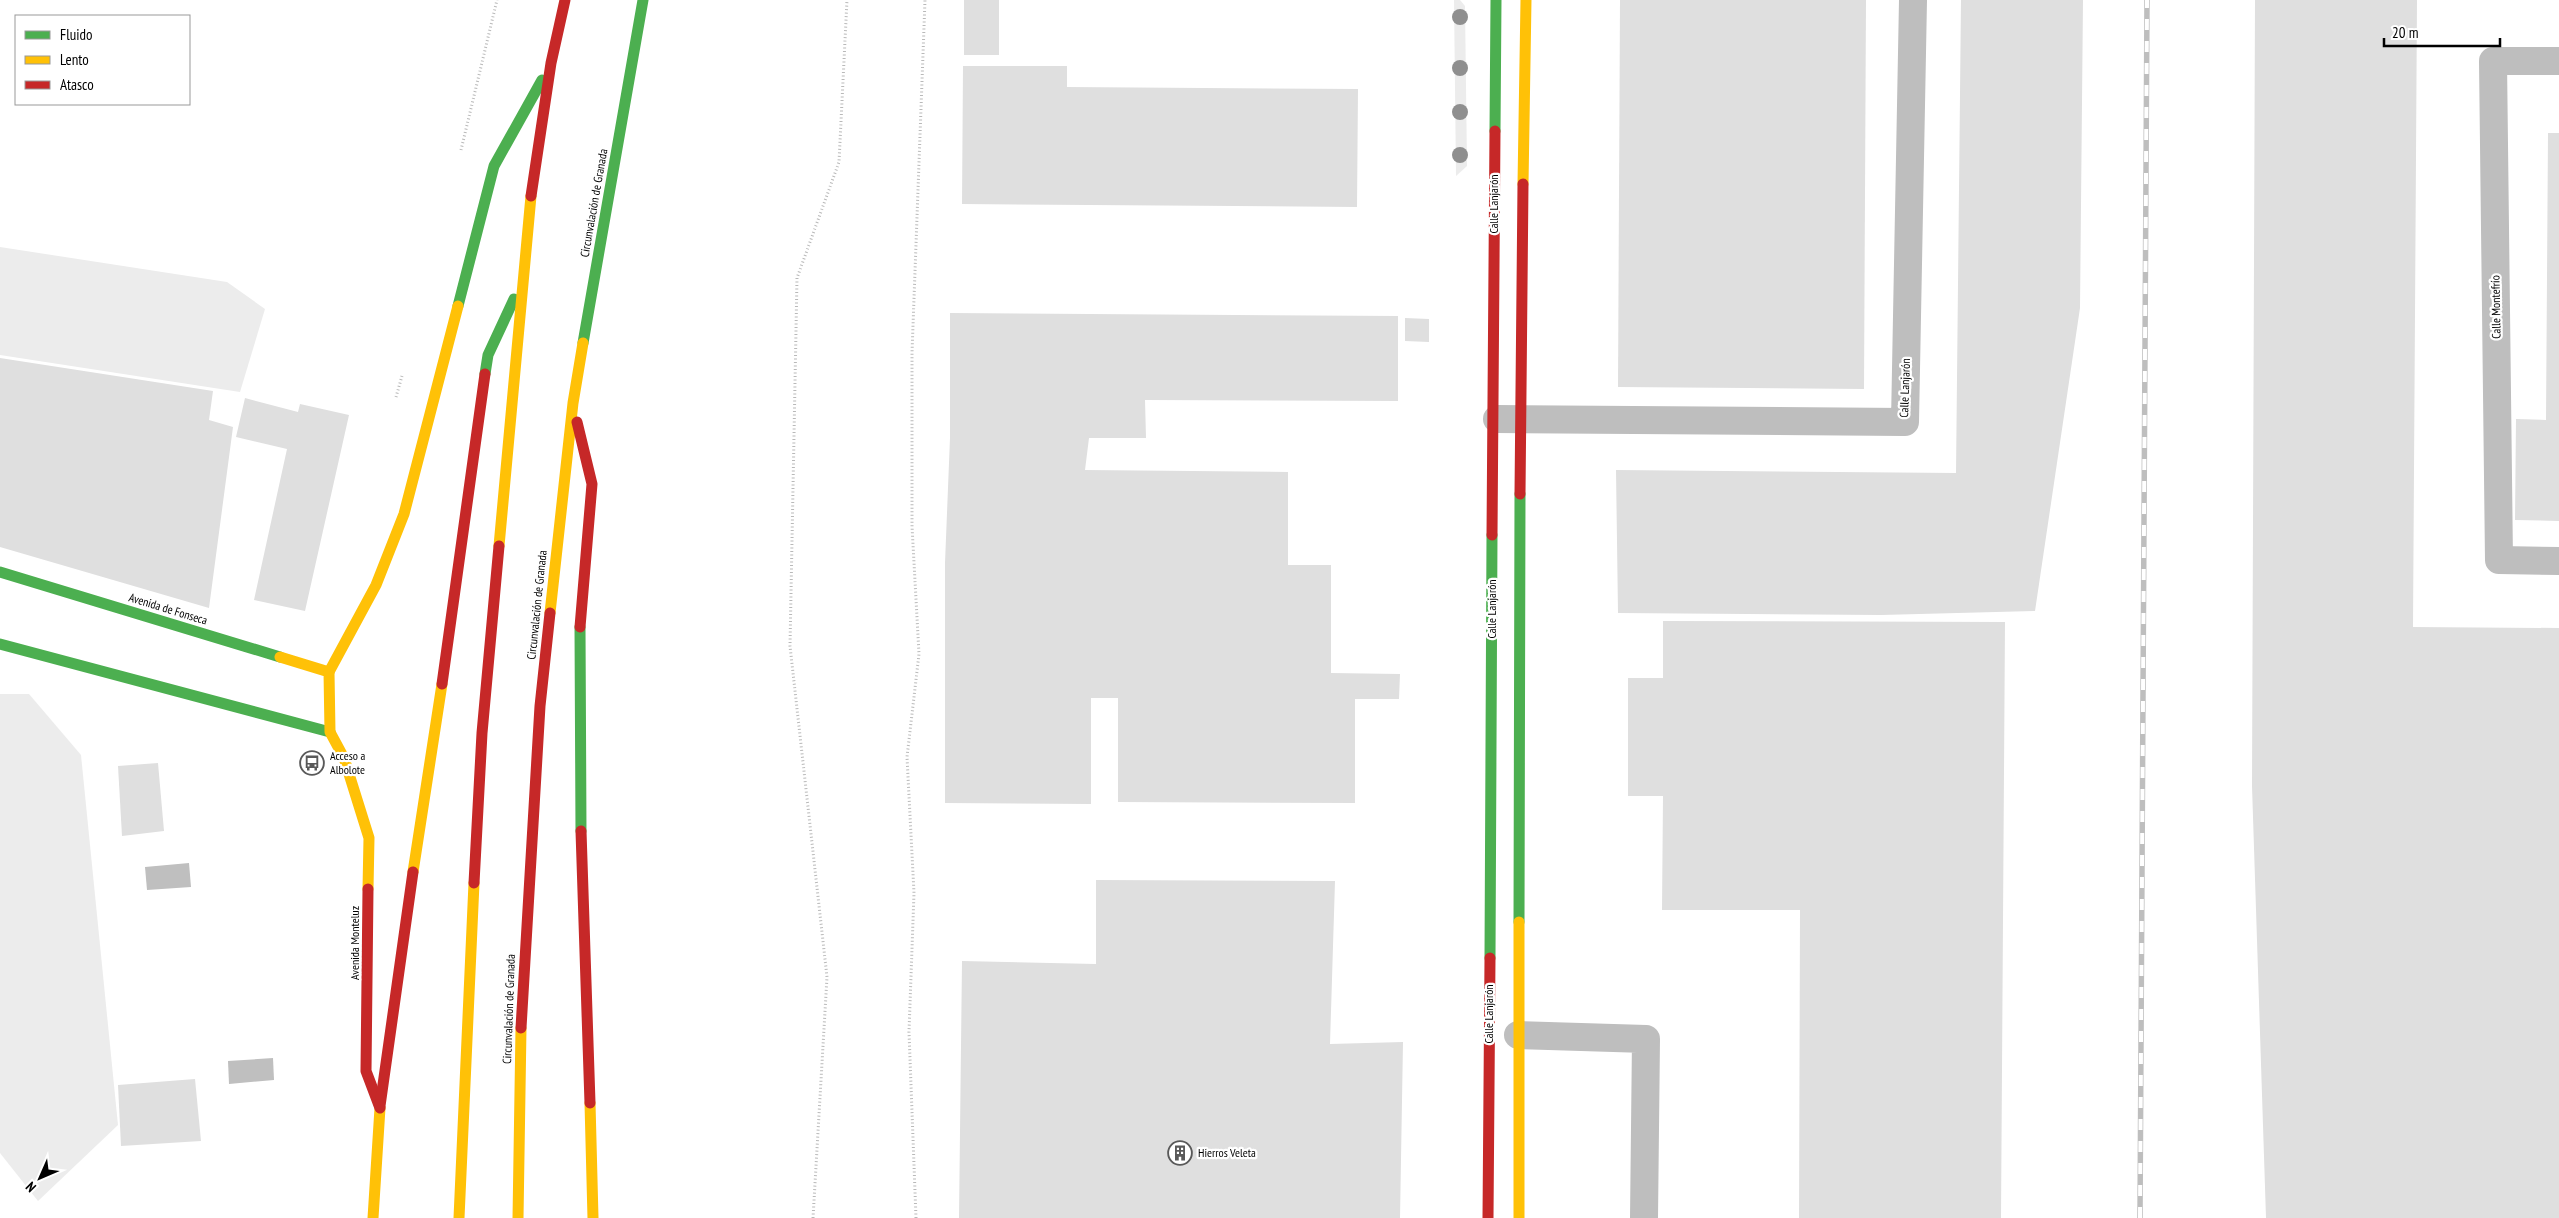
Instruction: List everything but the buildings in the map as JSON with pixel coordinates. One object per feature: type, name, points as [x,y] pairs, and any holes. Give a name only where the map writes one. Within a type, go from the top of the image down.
[{"type":"main road","points":[[460,1218],[466,1022],[482,733],[533,178],[551,63],[565,0]]},
{"type":"main road","name":"Circunvalación de Granada","points":[[518,1218],[521,1008],[543,678],[573,403],[643,0]]},
{"type":"main road","name":"Calle Lanjarón","points":[[1488,1218],[1496,0]]},
{"type":"main road","points":[[1519,1218],[1520,420],[1526,0]]},
{"type":"main road","points":[[329,672],[376,585],[404,514],[494,166],[551,63]]},
{"type":"main road","points":[[380,1106],[409,899],[456,596],[488,355],[522,282]]},
{"type":"main road","points":[[573,403],[592,484],[580,614],[580,785],[593,1218]]},
{"type":"main road","name":"Avenida de Fonseca","points":[[0,572],[329,672]]},
{"type":"main road","points":[[0,644],[330,732]]},
{"type":"main road","name":"Avenida Monteluz","points":[[329,672],[330,732],[344,758],[369,838],[366,1071],[380,1106],[373,1218]]},
{"type":"street","name":"Calle Lanjarón","points":[[1520,420],[1905,422],[1913,0]]},
{"type":"street","name":"Calle Montefrío","points":[[2559,61],[2492,60],[2499,560],[2559,561]]},
{"type":"street","points":[[1493,418],[1520,420]]},
{"type":"street","points":[[1518,1035],[1646,1039],[1644,1218]]},
{"type":"path","points":[[813,1218],[827,977],[790,646],[797,278],[839,162],[847,0]]},
{"type":"path","points":[[916,1218],[909,1032],[914,893],[907,757],[919,654],[912,526],[912,353],[924,0]]},
{"type":"shaded area","points":[[1454,0],[1460,0],[1465,6],[1467,166],[1456,176]]},
{"type":"shaded area","points":[[0,247],[227,282],[265,309],[240,392],[0,355]]},
{"type":"shaded area","points":[[0,694],[29,694],[81,755],[118,1125],[38,1201],[0,1153]]},
{"type":"shaded area","points":[[189,863],[191,887],[147,890],[145,867]]},
{"type":"shaded area","points":[[273,1058],[274,1080],[229,1084],[228,1061]]},
{"type":"railway","points":[[2140,1218],[2147,0]]},
{"type":"traffic: fast","points":[[583,343],[643,0]]},
{"type":"traffic: fast","points":[[1495,131],[1496,0]]},
{"type":"traffic: fast","points":[[458,306],[494,166],[542,80]]},
{"type":"traffic: fast","points":[[485,374],[488,355],[514,299]]},
{"type":"traffic: fast","points":[[1519,922],[1520,494]]},
{"type":"traffic: fast","points":[[1490,958],[1492,535]]},
{"type":"traffic: fast","points":[[0,572],[280,657]]},
{"type":"traffic: fast","points":[[580,627],[581,831]]},
{"type":"traffic: fast","points":[[0,644],[330,732]]},
{"type":"traffic: slow","points":[[1523,184],[1526,0]]},
{"type":"traffic: slow","points":[[499,546],[531,196]]},
{"type":"traffic: slow","points":[[329,672],[376,585],[404,514],[458,306]]},
{"type":"traffic: slow","points":[[550,613],[573,403],[583,343]]},
{"type":"traffic: slow","points":[[280,657],[329,672],[330,732],[344,758],[369,838],[368,889]]},
{"type":"traffic: slow","points":[[413,872],[442,684]]},
{"type":"traffic: slow","points":[[459,1218],[474,883]]},
{"type":"traffic: slow","points":[[1519,922],[1519,1218]]},
{"type":"traffic: slow","points":[[518,1218],[521,1028]]},
{"type":"traffic: slow","points":[[590,1103],[593,1218]]},
{"type":"traffic: slow","points":[[373,1218],[380,1108]]},
{"type":"traffic: jam","points":[[531,196],[551,63],[565,0]]},
{"type":"traffic: jam","points":[[1492,535],[1495,131]]},
{"type":"traffic: jam","points":[[1520,494],[1523,184]]},
{"type":"traffic: jam","points":[[442,684],[485,374]]},
{"type":"traffic: jam","points":[[577,422],[592,484],[580,627]]},
{"type":"traffic: jam","points":[[474,883],[482,733],[499,546]]},
{"type":"traffic: jam","points":[[521,1028],[540,706],[550,613]]},
{"type":"traffic: jam","points":[[581,831],[590,1103]]},
{"type":"traffic: jam","points":[[380,1106],[413,872]]},
{"type":"traffic: jam","points":[[368,889],[366,1071],[380,1108]]},
{"type":"traffic: jam","points":[[1488,1218],[1490,958]]},
{"type":"place","name":"Acceso a Albolote","points":[[312,763]]},
{"type":"place","name":"Hierros Veleta","points":[[1180,1153]]}]
